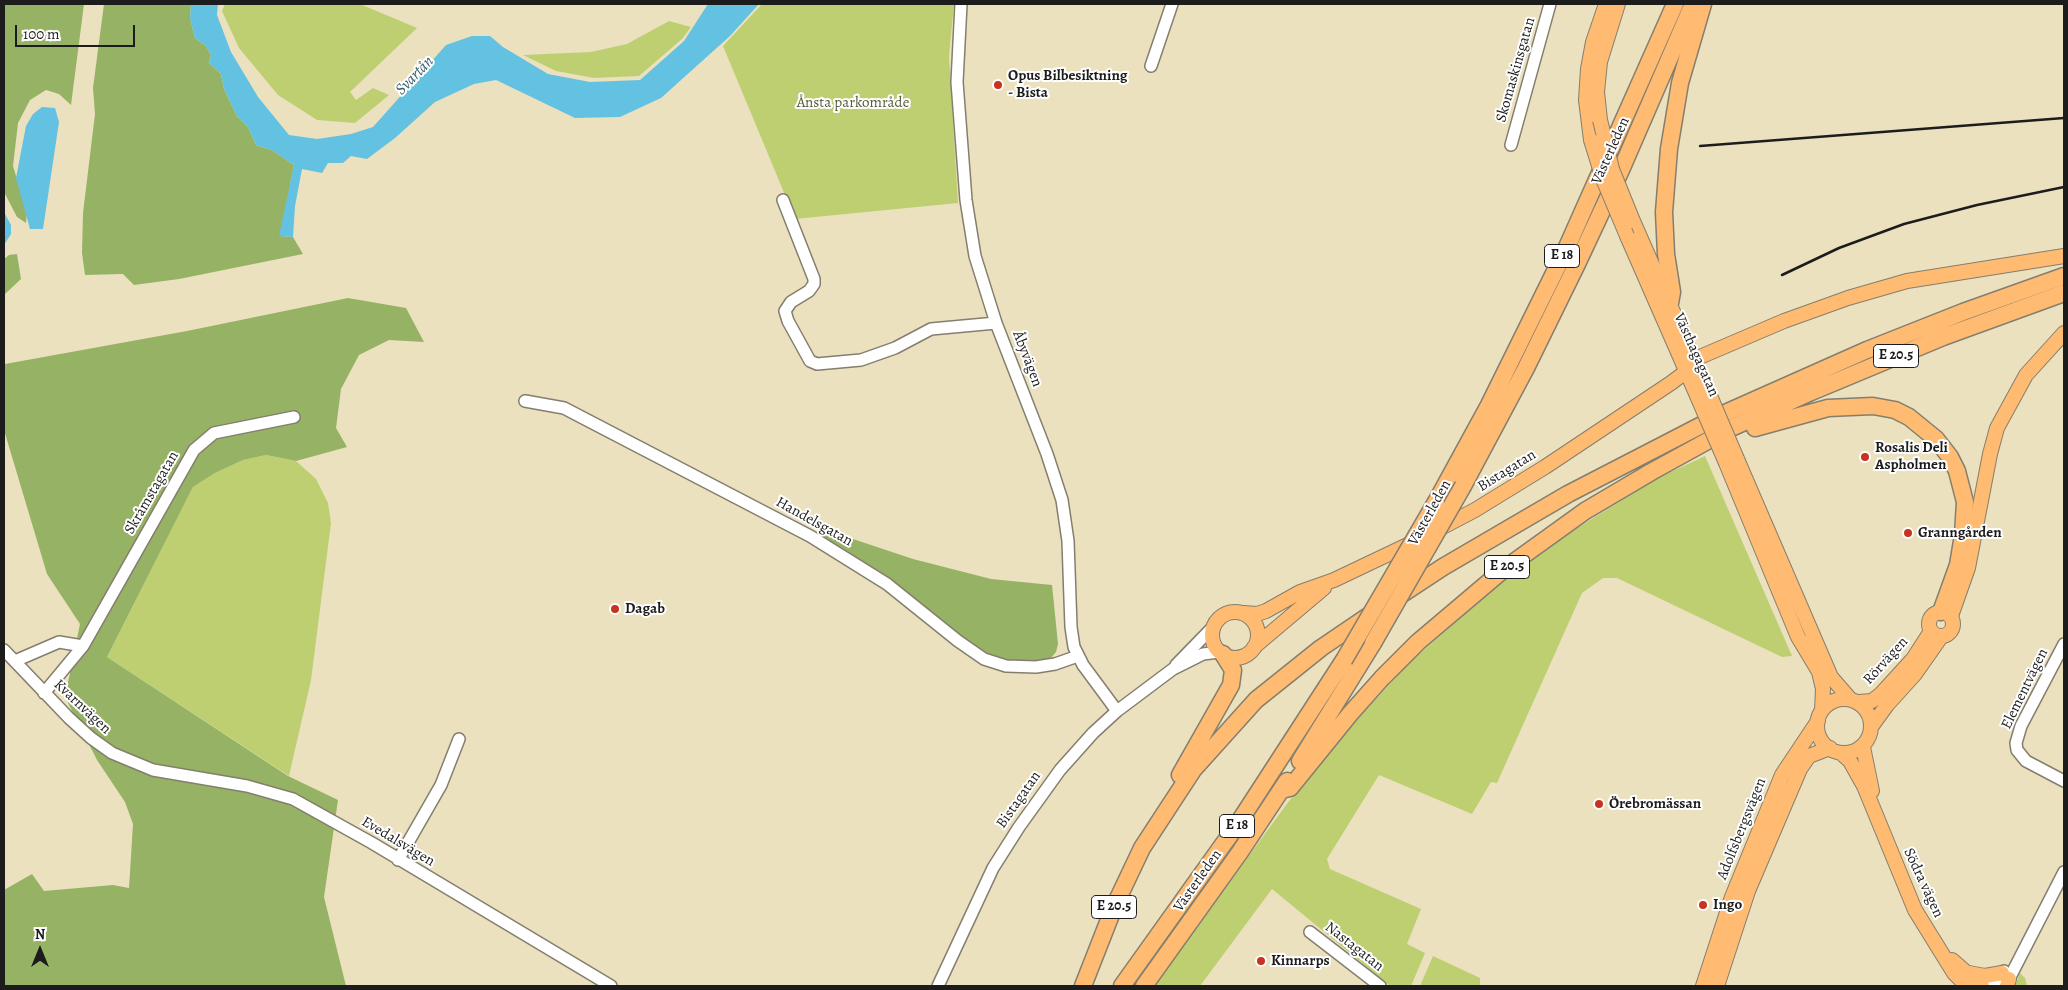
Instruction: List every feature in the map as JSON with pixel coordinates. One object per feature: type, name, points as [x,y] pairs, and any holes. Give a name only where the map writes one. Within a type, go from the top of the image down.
[{"type":"highway","name":"Västerleden","points":[[1122,986],[1237,825],[1344,660],[1436,502],[1489,405],[1563,255],[1675,4]]},
{"type":"highway","name":"Västerleden","points":[[1144,986],[1211,893],[1281,790],[1373,643],[1463,486],[1526,368],[1577,264],[1621,170],[1693,4]]},
{"type":"highway","points":[[1670,303],[1672,292],[1666,254],[1664,212],[1668,157],[1680,83],[1703,4]]},
{"type":"highway","name":"E 20.5","points":[[1148,837],[1193,770],[1256,700],[1345,630],[1443,567],[1568,494],[1723,414],[1867,350],[1963,312],[2064,276]]},
{"type":"highway","name":"E 20.5","points":[[1281,790],[1290,788],[1382,678],[1482,586],[1585,511],[1731,428],[1903,352],[2064,293]]},
{"type":"highway","name":"E 20.5","points":[[1731,428],[1745,431],[1802,414],[1862,405],[1895,410],[1926,430],[1950,457],[1962,486],[1965,502],[1963,535],[1958,565],[1946,614]]},
{"type":"highway","name":"E 20.5","points":[[1083,986],[1114,907],[1148,837],[1180,774],[1231,684],[1233,670],[1221,653]]},
{"type":"main road","name":"Västhagagatan","points":[[1606,4],[1593,42],[1586,86],[1591,140],[1603,179],[1627,236],[1685,344]]},
{"type":"main road","name":"Västhagagatan","points":[[1618,4],[1600,62],[1597,92],[1600,120],[1612,170],[1670,303],[1703,394],[1732,461],[1832,677],[1855,701]]},
{"type":"main road","points":[[1685,344],[1716,350],[1784,321],[1839,301],[1907,281],[2064,256]]},
{"type":"main road","name":"E 20.5","points":[[1946,614],[1968,568],[1990,454],[1997,428],[2016,390],[2026,375],[2064,334]]},
{"type":"main road","name":"Bistagatan","points":[[1244,613],[1257,614],[1300,592],[1334,580],[1385,557],[1505,492],[1691,368],[1685,344]]},
{"type":"main road","name":"Västhagagatan","points":[[1686,371],[1703,394]]},
{"type":"main road","name":"Västhagagatan","points":[[1732,461],[1798,637],[1818,672],[1823,689],[1820,716]]},
{"type":"main road","name":"Bistagatan","points":[[1254,647],[1288,616],[1334,580]]},
{"type":"main road","points":[[1213,627],[1224,614],[1236,611],[1251,617],[1257,626],[1258,637],[1254,647],[1241,657],[1234,658],[1221,653]]},
{"type":"main road","name":"E 20.5","points":[[1946,614],[1954,623],[1952,630],[1948,635],[1936,634],[1929,625],[1930,618],[1946,614]]},
{"type":"main road","name":"E 20.5","points":[[1213,627],[1213,641],[1221,653]]},
{"type":"main road","name":"E 20.5","points":[[1871,727],[1919,669],[1936,634]]},
{"type":"main road","name":"Rörvägen","points":[[1855,701],[1872,701],[1881,694],[1936,634]]},
{"type":"main road","points":[[1837,699],[1855,701],[1869,714],[1871,727],[1863,746],[1854,752],[1835,750],[1820,737],[1820,716],[1829,703],[1837,699]]},
{"type":"main road","name":"Adolfsbergsvägen","points":[[1703,986],[1748,873],[1782,775],[1820,716]]},
{"type":"main road","name":"Södra vägen","points":[[1863,746],[1880,824]]},
{"type":"main road","name":"Adolfsbergsvägen","points":[[1717,986],[1748,873],[1802,764],[1809,756],[1835,750]]},
{"type":"main road","name":"Södra vägen","points":[[1835,750],[1853,766],[1880,824],[1915,910],[1954,973],[1982,986]]},
{"type":"main road","points":[[1968,980],[1986,976],[2005,981]]},
{"type":"street","name":"Åbyvägen","points":[[961,4],[957,82],[966,200],[975,256],[996,323],[1057,482],[1066,520],[1072,638],[1078,656],[1117,710]]},
{"type":"street","points":[[1151,66],[1172,4]]},
{"type":"street","name":"Skomaskinsgatan","points":[[1511,145],[1550,4]]},
{"type":"street","points":[[783,200],[814,279],[809,291],[791,302],[785,311],[788,321],[810,361],[817,364],[861,360],[895,348],[931,329],[996,323]]},
{"type":"street","name":"Handelsgatan","points":[[525,401],[564,408],[810,536],[887,584],[958,641],[984,659],[1006,666],[1036,667],[1055,664],[1078,656]]},
{"type":"street","name":"Skråmstagatan","points":[[44,693],[83,646],[194,450],[201,442],[214,433],[231,428],[294,417]]},
{"type":"street","name":"Bistagatan","points":[[1173,669],[1213,627]]},
{"type":"street","points":[[15,661],[59,642],[83,646]]},
{"type":"street","name":"Elementvägen","points":[[2064,644],[2020,726],[2016,743],[2021,756],[2026,761],[2064,781]]},
{"type":"street","name":"Kvarnvägen","points":[[4,650],[90,738],[112,753],[153,770]]},
{"type":"street","name":"Bistagatan","points":[[938,986],[984,887],[1019,827],[1070,758],[1117,710],[1173,669],[1203,654],[1221,653]]},
{"type":"street","points":[[398,860],[441,785],[459,739]]},
{"type":"street","name":"Evedalsvägen","points":[[153,770],[277,793],[315,810],[611,986]]},
{"type":"street","points":[[1989,986],[2005,981],[2064,872]]},
{"type":"street","name":"Nastagatan","points":[[1310,932],[1380,986]]},
{"type":"green space","points":[[4,4],[84,4],[71,105],[59,94],[46,90],[30,100],[18,123],[13,166],[27,211],[26,223],[17,217],[4,192]]},
{"type":"green space","points":[[104,4],[191,4],[190,18],[195,38],[206,46],[211,55],[209,63],[221,74],[224,89],[237,116],[248,127],[256,145],[272,150],[294,165],[280,236],[293,237],[303,254],[179,279],[134,285],[123,274],[85,275],[82,253],[83,213],[95,114],[93,88]]},
{"type":"green space","points":[[225,4],[360,4],[417,28],[350,92],[356,100],[373,88],[389,95],[355,123],[317,120],[278,95],[239,48],[222,11]]},
{"type":"green space","name":"Ånsta parkområde","points":[[762,4],[954,4],[949,56],[958,203],[795,219],[723,46]]},
{"type":"green space","points":[[669,21],[691,27],[682,39],[639,76],[594,78],[556,71],[523,55],[591,52],[627,44]]},
{"type":"green space","points":[[17,254],[21,279],[4,295],[4,259],[9,255]]},
{"type":"green space","points":[[348,298],[406,308],[424,342],[389,340],[359,355],[341,389],[336,428],[347,447],[296,461],[266,455],[243,460],[215,473],[193,487],[107,657],[288,776],[338,800],[324,897],[346,986],[4,986],[4,890],[32,874],[44,891],[113,885],[129,888],[133,824],[125,802],[97,760],[65,697],[80,624],[47,574],[4,430],[5,364],[187,331]]},
{"type":"green space","points":[[266,455],[296,461],[316,479],[328,503],[331,523],[311,680],[289,776],[107,657],[193,487],[215,473],[243,460]]},
{"type":"green space","points":[[1705,456],[1792,656],[1782,657],[1617,578],[1603,578],[1582,593],[1497,783],[1491,782],[1472,814],[1379,775],[1327,859],[1330,869],[1421,909],[1407,944],[1425,953],[1411,986],[1390,986],[1272,889],[1200,986],[1154,986],[1286,805],[1342,736],[1410,662],[1521,566],[1569,533],[1658,478]]},
{"type":"green space","points":[[823,529],[913,559],[991,579],[1052,585],[1058,644],[1056,652],[1050,659],[1042,662],[1009,661],[984,654],[817,535]]},
{"type":"green space","points":[[1433,956],[1480,978],[1480,986],[1420,986]]},
{"type":"green space","points":[[2020,973],[2025,978],[2027,986],[2015,986]]},
{"type":"water","points":[[191,4],[218,4],[217,15],[231,52],[258,97],[289,135],[317,139],[351,134],[373,127],[446,45],[472,36],[490,36],[503,47],[548,74],[590,82],[640,80],[684,41],[708,4],[759,4],[730,36],[661,98],[620,117],[575,118],[496,80],[474,84],[435,102],[395,138],[367,159],[351,156],[343,163],[328,163],[322,173],[302,169],[295,206],[293,237],[279,236],[294,165],[272,150],[256,145],[248,127],[237,116],[224,89],[221,74],[209,63],[211,55],[206,46],[195,38],[190,18]]},
{"type":"water","points":[[42,107],[55,108],[59,122],[43,229],[30,229],[16,178],[26,126],[33,114]]},
{"type":"water","points":[[4,212],[11,225],[11,234],[4,245]]},
{"type":"railway","points":[[1700,146],[2064,118]]},
{"type":"railway","points":[[1782,275],[1839,248],[1904,224],[1977,205],[2064,187]]},
{"type":"place","name":"Opus Bilbesiktning - Bista","points":[[998,85]]},
{"type":"place","name":"Rosalis Deli Aspholmen","points":[[1865,457]]},
{"type":"place","name":"Granngården","points":[[1908,533]]},
{"type":"place","name":"Dagab","points":[[615,609]]},
{"type":"place","name":"Örebromässan","points":[[1599,804]]},
{"type":"place","name":"Ingo","points":[[1703,905]]},
{"type":"place","name":"Kinnarps","points":[[1261,961]]},
{"type":"water label","name":"Svartån","points":[[415,76]]}]
